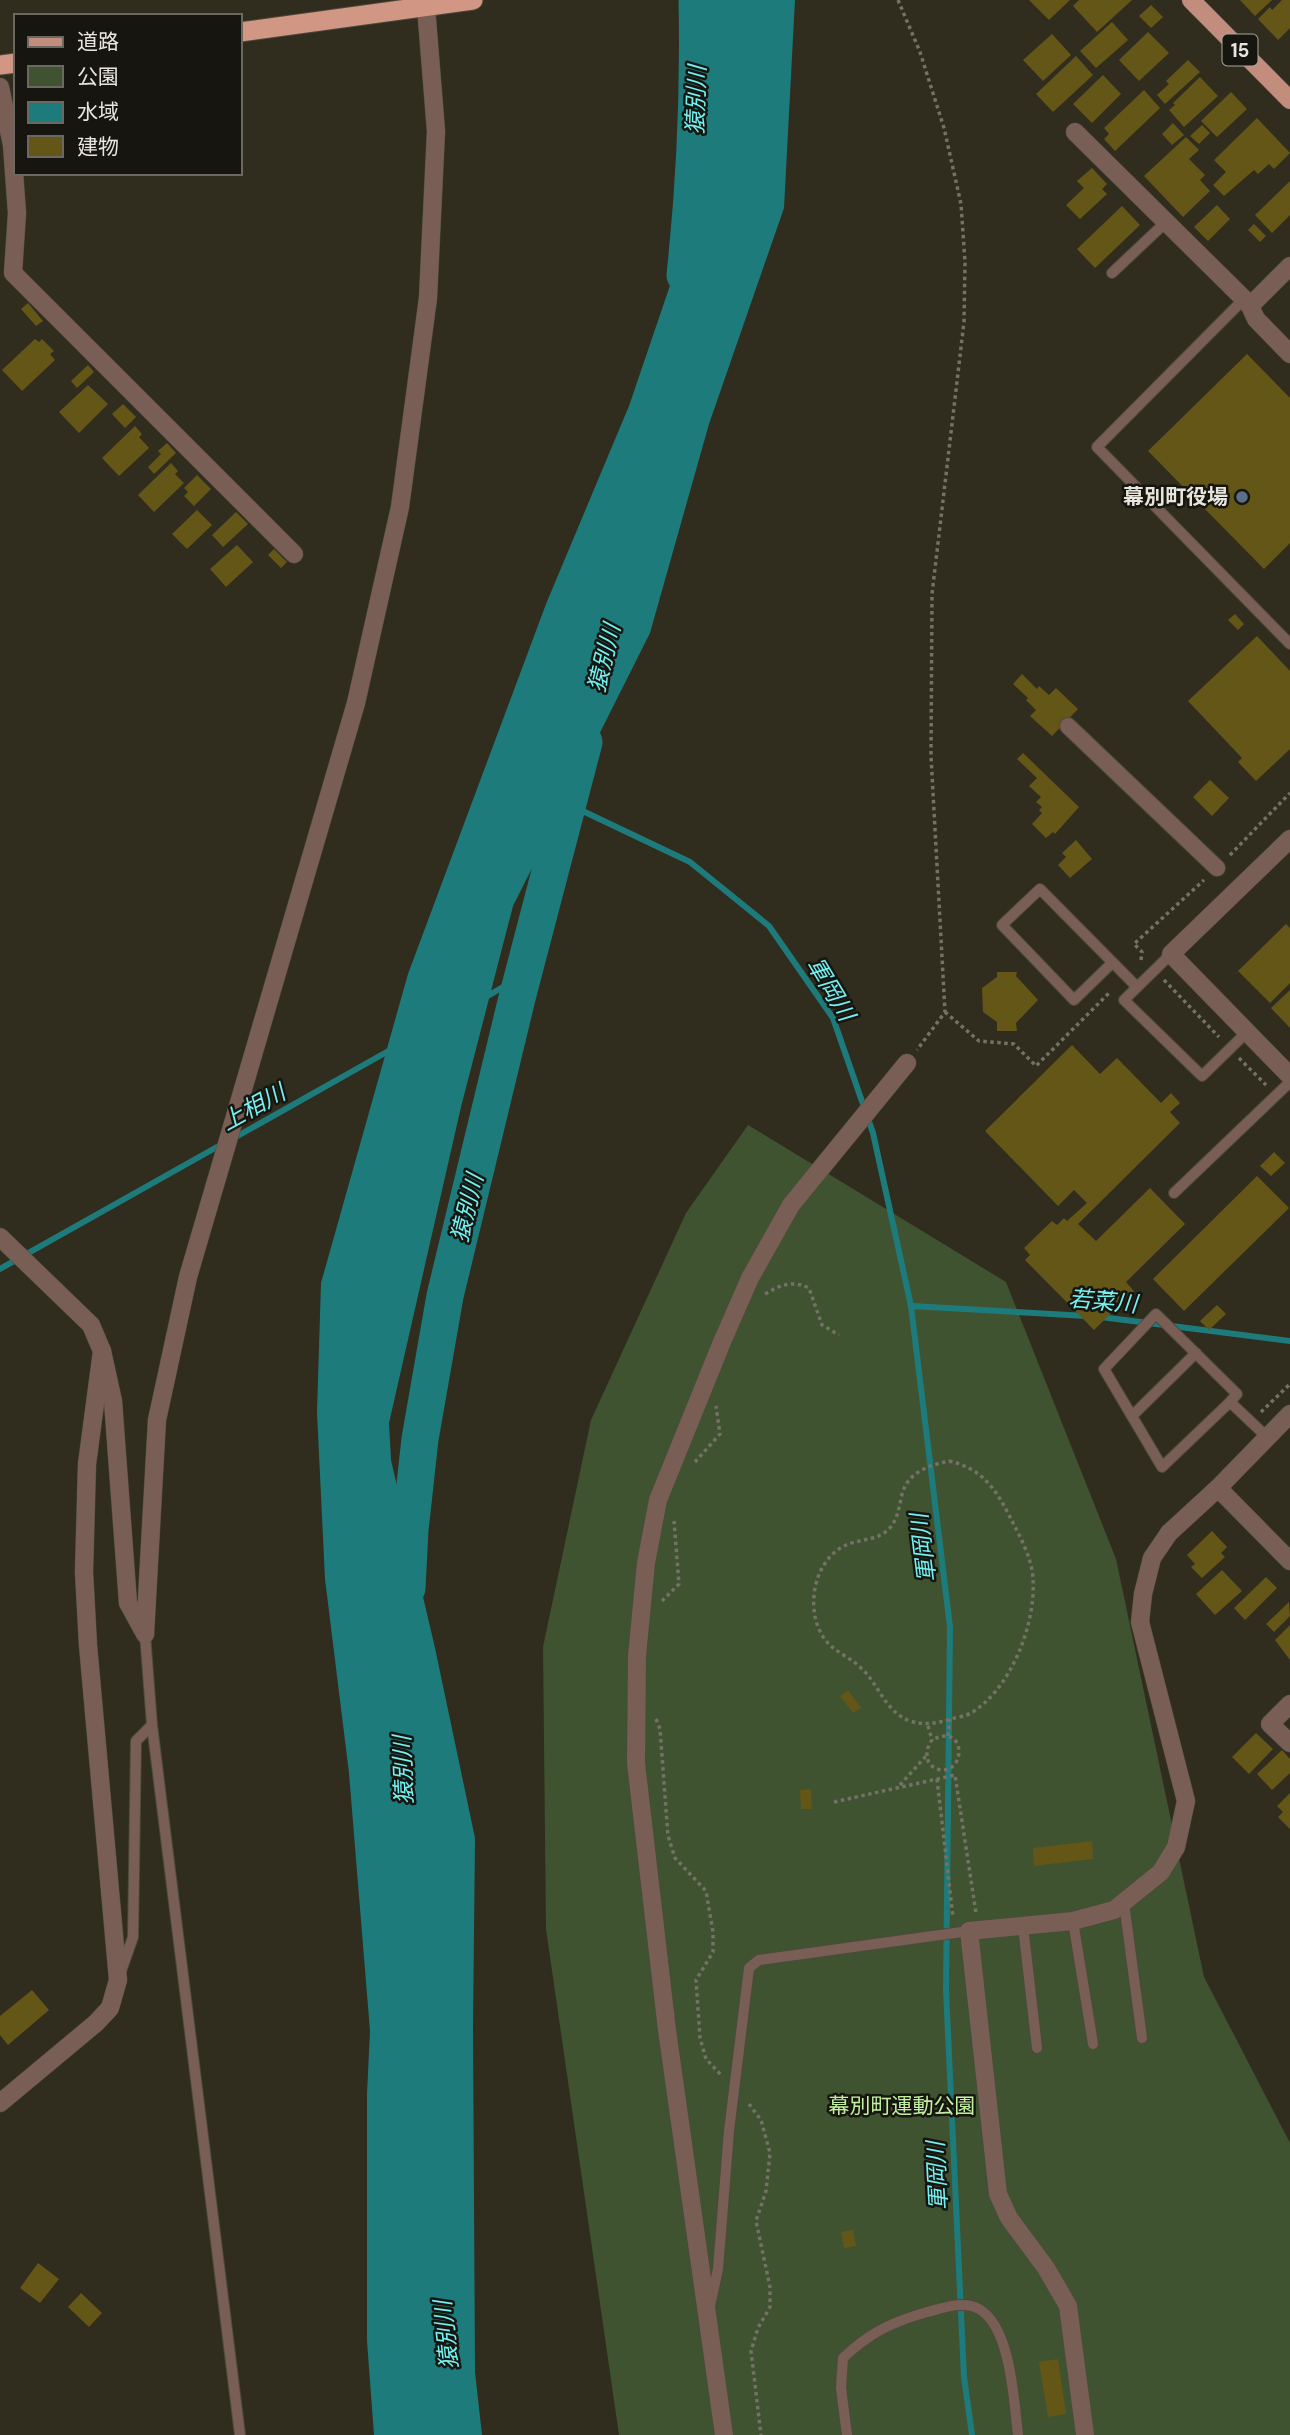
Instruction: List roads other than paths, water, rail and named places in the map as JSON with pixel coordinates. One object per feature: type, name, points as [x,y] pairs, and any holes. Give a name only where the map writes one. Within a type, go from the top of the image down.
[{"type":"highway","points":[[242,32],[425,3],[465,1]]},
{"type":"main road","name":"15","points":[[1191,0],[1290,100]]},
{"type":"street","points":[[145,1634],[157,1420],[188,1277],[356,703],[400,507],[428,298],[436,131],[425,3]]},
{"type":"street","points":[[0,87],[12,145],[14,172]]},
{"type":"street","points":[[1075,132],[1247,302],[1256,319],[1290,354]]},
{"type":"street","points":[[14,175],[17,213],[13,273],[294,555]]},
{"type":"street","points":[[1247,302],[1290,266]]},
{"type":"street","points":[[1068,726],[1217,867]]},
{"type":"street","points":[[1290,839],[1171,954],[1290,1076]]},
{"type":"street","points":[[724,2435],[667,2030],[636,1763],[637,1656],[646,1563],[658,1500],[750,1278],[791,1205],[907,1063]]},
{"type":"street","points":[[0,1237],[91,1325],[102,1351],[113,1401],[128,1603],[145,1634]]},
{"type":"street","points":[[0,2103],[96,2023],[110,2008],[118,1980],[84,1572],[88,1464],[102,1351]]},
{"type":"street","points":[[1085,2435],[1068,2306],[1046,2268],[1009,2218],[998,2194],[968,1932],[1073,1921],[1114,1910],[1161,1872],[1166,1864],[1176,1847],[1186,1801],[1140,1622],[1143,1594],[1152,1558],[1170,1533],[1290,1414]]},
{"type":"street","points":[[1218,1488],[1290,1561]]},
{"type":"street","points":[[1290,1704],[1270,1724],[1290,1743]]},
{"type":"lane","points":[[1112,273],[1166,222]]},
{"type":"lane","points":[[1247,302],[1097,447],[1290,644]]},
{"type":"lane","points":[[1112,963],[1074,1000],[1002,925],[1040,889],[1137,987]]},
{"type":"lane","points":[[1171,954],[1124,1000],[1202,1076],[1247,1032]]},
{"type":"lane","points":[[1174,1193],[1290,1082]]},
{"type":"lane","points":[[1156,1314],[1196,1353],[1237,1394],[1162,1467],[1104,1369],[1156,1314]]},
{"type":"lane","points":[[1132,1416],[1196,1353]]},
{"type":"lane","points":[[1230,1402],[1267,1437]]},
{"type":"lane","points":[[145,1634],[152,1725],[240,2435]]},
{"type":"lane","points":[[118,1980],[133,1937],[136,1741],[152,1725]]},
{"type":"lane","points":[[1124,1903],[1142,2038]]},
{"type":"lane","points":[[1073,1921],[1093,2044]]},
{"type":"lane","points":[[1023,1926],[1037,2048]]},
{"type":"lane","points":[[707,2315],[718,2269],[733,2089],[749,1968],[759,1960],[968,1932]]},
{"type":"lane","points":[[847,2435],[841,2388],[843,2358],[862,2340],[896,2321],[953,2305],[979,2309],[995,2325],[1008,2362],[1018,2435]]},
{"type":"water","points":[[707,0],[795,0],[784,208],[709,424],[650,633],[513,906],[461,1107],[389,1423],[391,1460],[435,1648],[475,1838],[475,2372],[482,2435],[374,2435],[367,2341],[367,2094],[370,2031],[349,1773],[325,1579],[317,1412],[321,1283],[408,974],[546,604],[629,406],[712,162],[715,21]]},
{"type":"waterway","name":"猿別川","points":[[685,275],[696,138],[697,0]]},
{"type":"waterway","name":"猿別川","points":[[407,1588],[420,1439],[445,1296],[517,998],[584,742]]},
{"type":"waterway","name":"軍岡川","points":[[568,804],[690,862],[769,926],[833,1018],[873,1133],[911,1306],[950,1627],[946,1990],[964,2377],[972,2435]]},
{"type":"waterway","name":"上相川","points":[[484,998],[522,976]]},
{"type":"waterway","name":"上相川","points":[[234,1138],[392,1049]]},
{"type":"waterway","name":"上相川","points":[[0,1269],[224,1143]]},
{"type":"waterway","name":"若菜川","points":[[911,1306],[1087,1316]]},
{"type":"waterway","name":"若菜川","points":[[1101,1317],[1290,1341]]},
{"type":"place","name":"幕別町役場","points":[[1242,497]]},
{"type":"park label","name":"幕別町運動公園","points":[[902,2106]]}]
